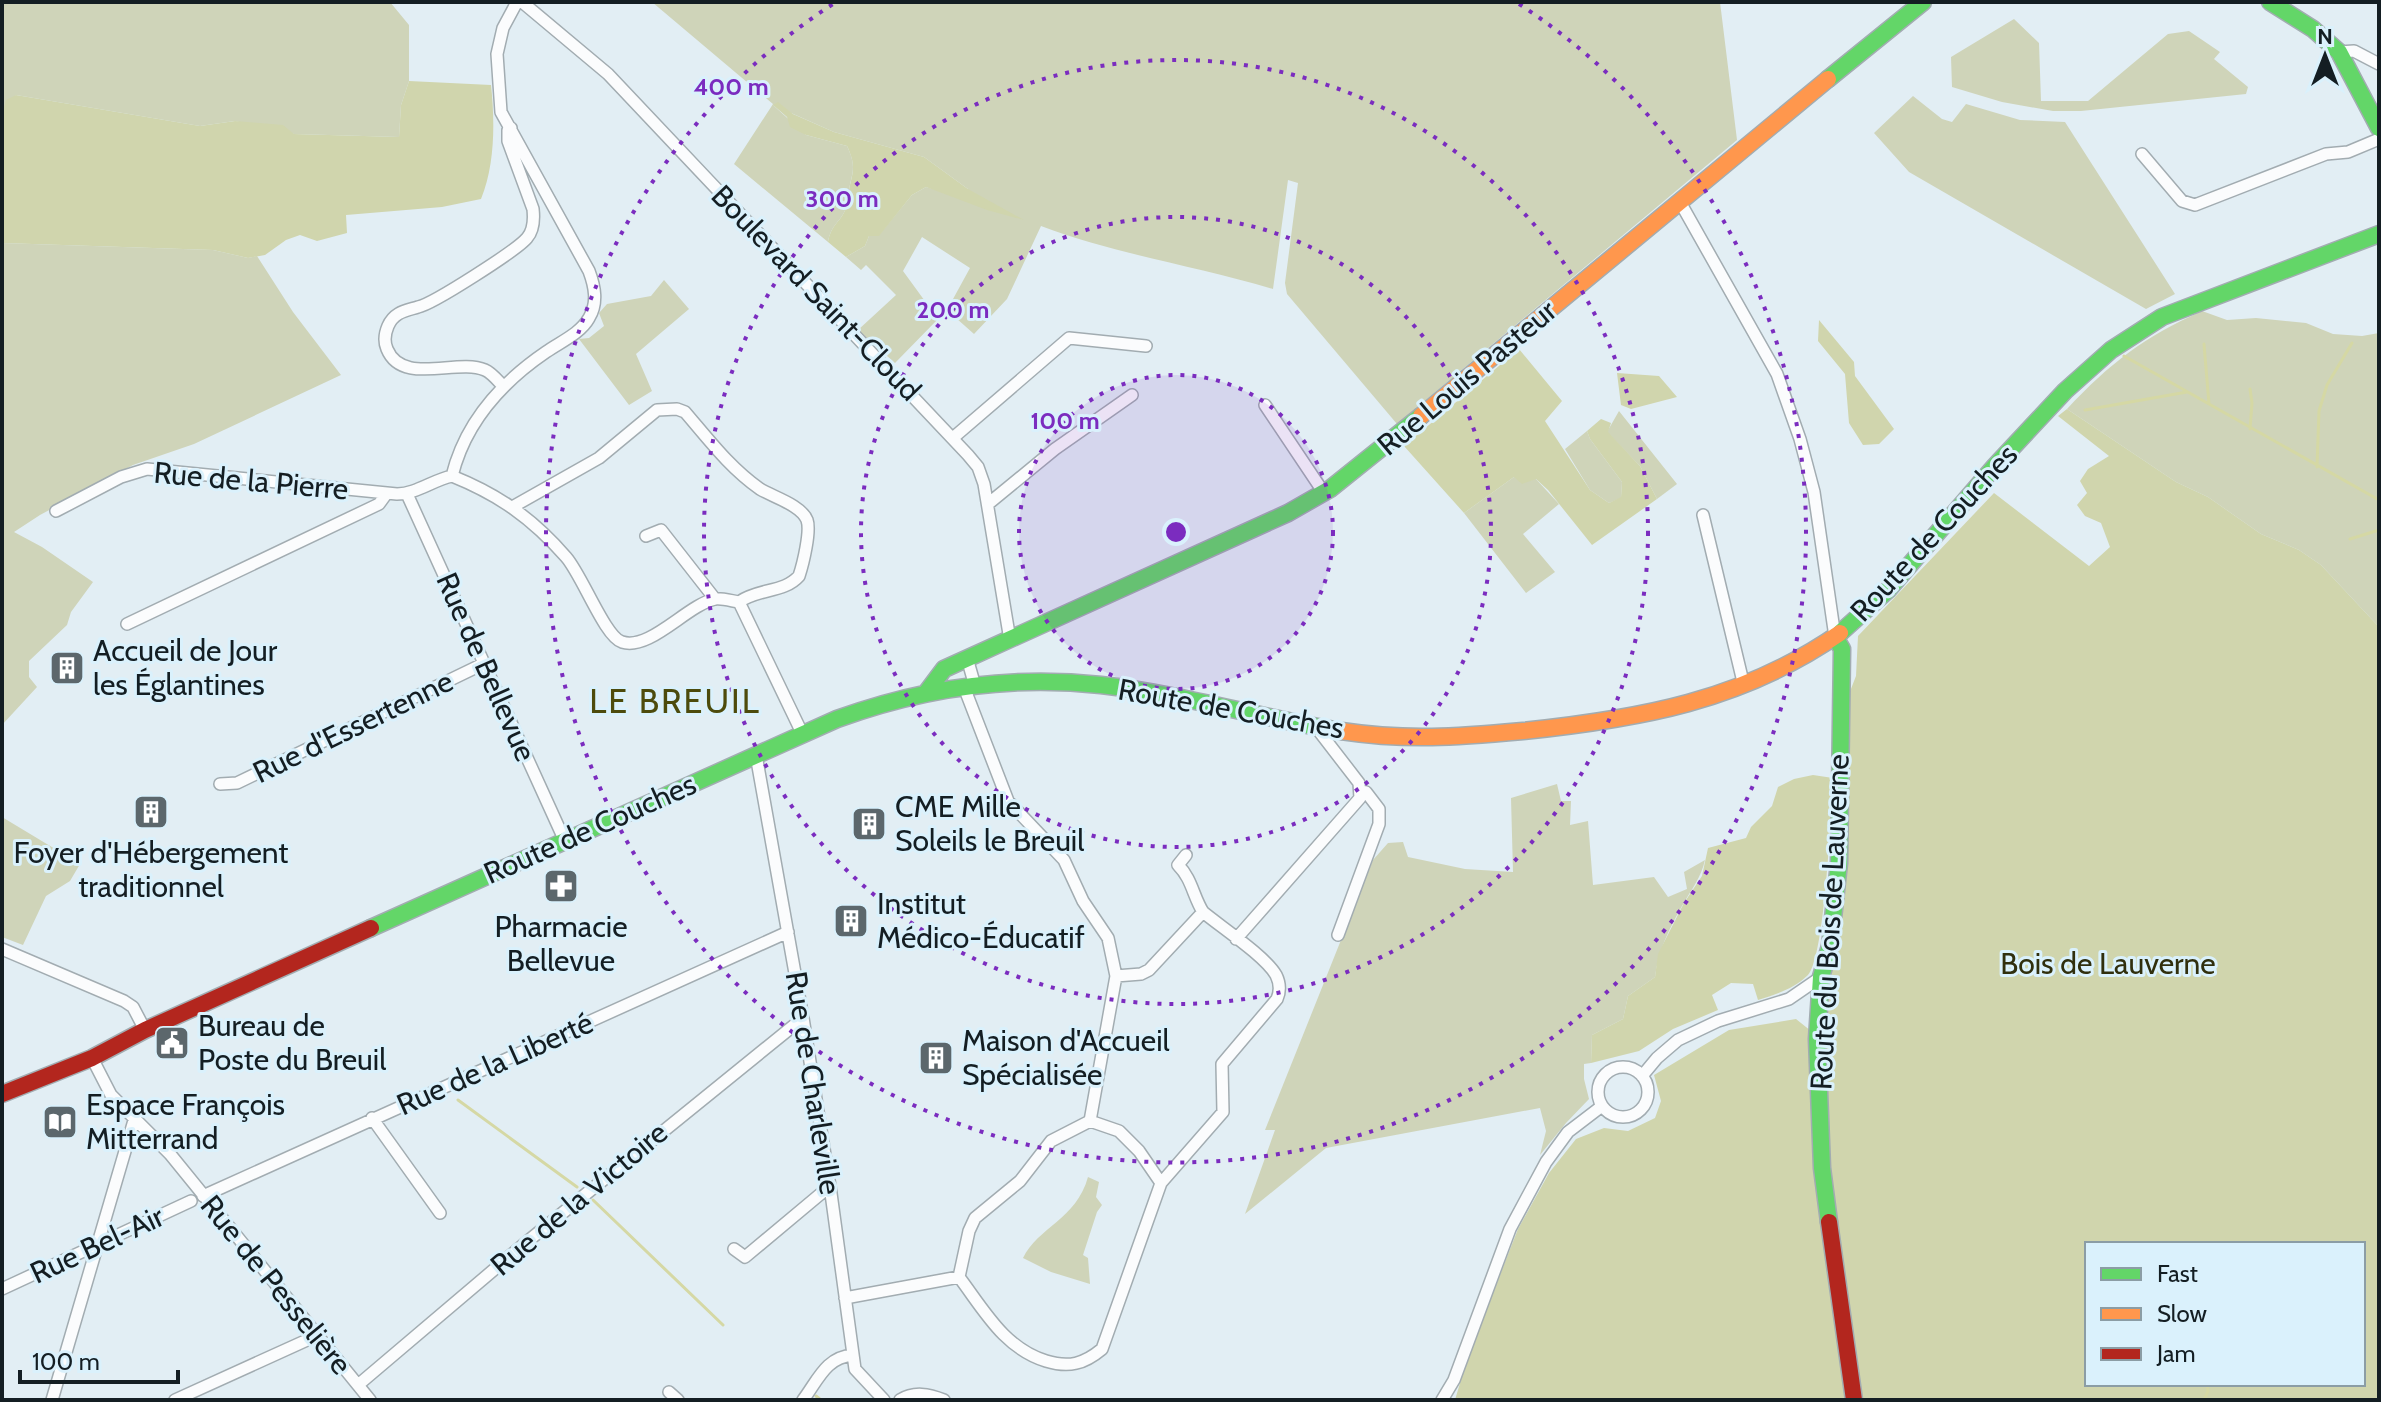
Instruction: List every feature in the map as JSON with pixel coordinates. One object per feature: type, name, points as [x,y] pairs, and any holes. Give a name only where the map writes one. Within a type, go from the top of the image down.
[{"type":"main road","name":"Rue Louis Pasteur","points":[[926,693],[944,669],[1288,513],[1324,493],[1370,459],[1775,121],[1923,2]]},
{"type":"main road","points":[[2270,2],[2313,29],[2339,52],[2379,128]]},
{"type":"main road","name":"Route de Couches","points":[[2,1094],[92,1058],[145,1030],[564,839],[869,706],[969,686],[1026,682],[1114,687],[1394,738],[1472,736],[1656,713],[1744,686],[1835,637],[1857,620],[1925,549],[1971,493],[2054,403],[2120,342],[2162,317],[2379,234]]},
{"type":"main road","name":"Route du Bois de Lauverne","points":[[1835,637],[1842,649],[1839,863],[1830,946],[1821,977],[1817,1039],[1822,1168],[1854,1400]]},
{"type":"street","points":[[452,476],[467,435],[503,386],[533,361],[579,331],[594,309],[595,293],[589,271],[501,112],[497,54],[503,28],[520,2]]},
{"type":"street","name":"Boulevard Saint-Cloud","points":[[520,2],[608,74],[954,437],[978,467],[988,504],[1010,640]]},
{"type":"street","points":[[2339,52],[2354,51],[2379,64]]},
{"type":"street","points":[[503,386],[485,370],[475,368],[403,366],[395,361],[385,341],[386,330],[399,312],[434,302],[527,239],[534,219],[533,209],[508,141],[508,130],[511,128]]},
{"type":"street","points":[[2142,154],[2182,201],[2195,205],[2326,154],[2348,152],[2379,139]]},
{"type":"street","points":[[1680,202],[1785,393],[1814,492],[1835,637]]},
{"type":"street","points":[[954,437],[1069,338],[1146,346]]},
{"type":"street","points":[[988,504],[1055,449],[1132,395]]},
{"type":"street","points":[[1265,405],[1324,493]]},
{"type":"street","points":[[407,494],[452,476],[514,506],[568,559],[591,595],[606,630],[621,642],[631,644],[649,638],[715,599],[739,602],[761,590],[784,587],[799,576],[808,527],[802,513],[741,475],[685,412],[677,409],[657,410],[599,458],[514,506]]},
{"type":"street","name":"Rue de la Pierre","points":[[56,511],[121,477],[147,469],[407,494]]},
{"type":"street","points":[[127,624],[379,504],[387,493]]},
{"type":"street","name":"Rue de Bellevue","points":[[407,494],[564,839]]},
{"type":"street","points":[[1703,515],[1744,686]]},
{"type":"street","points":[[646,536],[661,530],[715,599]]},
{"type":"street","points":[[739,602],[803,735]]},
{"type":"street","points":[[961,661],[1002,790],[1016,812],[1064,860],[1083,901],[1108,938],[1116,976],[1090,1121]]},
{"type":"street","points":[[944,689],[961,661]]},
{"type":"street","name":"Rue d'Essertenne","points":[[220,784],[237,783],[485,663]]},
{"type":"street","points":[[1236,939],[1357,804],[1361,791],[1353,774],[1314,725]]},
{"type":"street","name":"Rue de Charleville","points":[[756,755],[803,1018],[855,1369],[884,1400]]},
{"type":"street","points":[[1338,935],[1379,824],[1379,809],[1366,792],[1361,791]]},
{"type":"street","points":[[1161,1183],[1139,1151],[1119,1131],[1090,1121],[1051,1141],[1020,1181],[975,1218],[959,1277],[1006,1339],[1024,1354],[1063,1365],[1089,1360],[1106,1342],[1161,1183],[1223,1112],[1222,1064],[1277,999],[1279,992],[1275,974],[1203,912],[1188,875],[1178,865],[1186,855]]},
{"type":"street","points":[[1116,976],[1141,974],[1149,970],[1203,912]]},
{"type":"street","name":"Rue de la Liberté","points":[[197,1199],[788,932]]},
{"type":"street","points":[[2,949],[124,1001],[133,1007],[145,1030]]},
{"type":"street","points":[[1642,1076],[1678,1040],[1718,1021],[1789,999],[1821,977]]},
{"type":"street","name":"Rue de la Victoire","points":[[358,1385],[523,1245],[803,1018]]},
{"type":"street","name":"Rue de Pesselière","points":[[92,1058],[111,1095],[158,1141],[197,1199],[370,1400]]},
{"type":"street","points":[[1623,1067],[1642,1076],[1648,1093],[1646,1101],[1635,1114],[1618,1117],[1602,1106],[1599,1083],[1608,1072],[1623,1067]]},
{"type":"street","points":[[1442,1400],[1454,1380],[1510,1229],[1546,1162],[1568,1132],[1602,1106]]},
{"type":"street","points":[[52,1400],[135,1117]]},
{"type":"street","points":[[372,1118],[440,1213]]},
{"type":"street","points":[[734,1249],[745,1257],[830,1186]]},
{"type":"street","name":"Rue Bel-Air","points":[[2,1289],[197,1199]]},
{"type":"street","points":[[845,1298],[959,1277]]},
{"type":"street","points":[[175,1400],[316,1336]]},
{"type":"street","points":[[803,1400],[831,1362],[840,1356],[853,1355]]},
{"type":"street","points":[[900,1400],[923,1393],[944,1400]]},
{"type":"green space","points":[[2,2],[390,2],[409,25],[409,81],[401,105],[399,137],[294,134],[235,121],[200,126],[16,95],[2,116]]},
{"type":"green space","points":[[652,2],[1720,2],[1737,140],[1397,424],[1287,294],[1285,283],[1298,183],[1288,180],[1273,289],[1098,244],[1041,226],[1007,299],[974,334],[947,310],[970,268],[922,237],[903,271],[938,319],[895,363],[858,330],[896,295],[866,265],[861,270],[846,257],[865,246],[869,236],[879,235],[912,195],[926,187],[951,194],[968,189],[924,157],[834,132],[773,105],[806,135],[847,146],[853,171],[846,207],[828,242],[734,164],[773,104]]},
{"type":"green space","points":[[2014,19],[2039,43],[2041,101],[2088,101],[2168,34],[2189,31],[2220,52],[2214,59],[2248,87],[2246,94],[2081,111],[2053,111],[2002,102],[1952,87],[1951,57]]},
{"type":"green space","points":[[409,81],[491,85],[493,143],[481,199],[442,207],[346,215],[347,233],[317,241],[300,235],[286,240],[265,255],[248,258],[213,250],[2,243],[2,116],[6,100],[16,95],[200,126],[235,121],[283,125],[294,134],[399,137],[401,105]]},
{"type":"green space","points":[[1913,96],[1942,119],[1952,122],[1966,104],[2020,120],[2065,122],[2175,294],[2146,309],[1909,172],[1874,133]]},
{"type":"green space","points":[[778,102],[793,114],[834,132],[924,157],[968,189],[1024,220],[926,187],[912,195],[879,236],[869,236],[865,246],[846,257],[828,242],[846,207],[853,171],[847,146],[806,135],[790,127],[787,117],[773,105]]},
{"type":"green space","points":[[2,243],[213,250],[248,258],[257,256],[293,312],[341,375],[194,444],[133,465],[14,532],[93,582],[71,612],[67,625],[29,661],[29,677],[37,687],[2,725]]},
{"type":"green space","points":[[664,280],[689,309],[636,354],[652,391],[629,405],[579,339],[589,338],[604,326],[599,313],[607,304],[651,296]]},
{"type":"green space","points":[[2202,311],[2227,320],[2256,318],[2306,323],[2333,334],[2362,336],[2379,333],[2379,627],[2321,565],[2299,550],[2261,534],[2208,497],[2176,482],[2067,409],[2129,352]]},
{"type":"green space","points":[[1819,320],[1854,362],[1855,376],[1894,429],[1879,444],[1863,445],[1849,423],[1845,374],[1818,341]]},
{"type":"green space","points":[[1519,349],[1562,401],[1545,421],[1590,490],[1609,503],[1621,497],[1622,482],[1587,431],[1601,419],[1611,423],[1608,432],[1640,466],[1657,499],[1592,545],[1536,479],[1522,484],[1514,477],[1464,513],[1404,446]]},
{"type":"green space","points":[[1617,373],[1659,376],[1677,397],[1631,409],[1621,405]]},
{"type":"green space","name":"Bois de Lauverne","points":[[2067,409],[2261,534],[2299,550],[2321,565],[2379,627],[2379,1400],[1860,1400],[1829,1164],[1825,1072],[1826,1013],[1849,694],[1856,676],[1858,636],[1994,493],[2089,566],[2110,547],[2101,523],[2085,516],[2077,505],[2087,493],[2080,481],[2088,469],[2109,456],[2058,416]]},
{"type":"green space","points":[[1619,411],[1677,484],[1657,499],[1640,466],[1607,432]]},
{"type":"green space","points":[[1587,431],[1622,482],[1621,498],[1609,503],[1590,490],[1565,449]]},
{"type":"green space","points":[[1514,477],[1535,478],[1559,504],[1523,534],[1555,572],[1526,593],[1464,513]]},
{"type":"green space","points":[[1813,775],[1833,778],[1823,913],[1814,963],[1808,975],[1791,987],[1758,1000],[1753,984],[1731,983],[1712,995],[1718,1010],[1673,1029],[1639,1051],[1591,1063],[1592,1035],[1623,1019],[1628,996],[1655,977],[1658,954],[1684,903],[1702,876],[1708,848],[1746,838],[1751,827],[1772,806],[1778,787]]},
{"type":"green space","points":[[1557,784],[1561,801],[1571,801],[1570,825],[1588,821],[1593,885],[1654,877],[1668,897],[1687,889],[1684,872],[1705,860],[1665,940],[1655,977],[1628,996],[1623,1019],[1592,1035],[1591,1063],[1584,1064],[1589,1099],[1540,1155],[1546,1131],[1540,1108],[1326,1148],[1245,1214],[1275,1130],[1265,1130],[1373,860],[1388,843],[1403,842],[1408,857],[1465,869],[1513,872],[1511,798]]},
{"type":"green space","points":[[2,817],[80,864],[70,881],[46,896],[23,945],[2,937]]},
{"type":"green space","points":[[1796,1019],[1811,1031],[1848,1400],[1455,1400],[1467,1359],[1518,1229],[1549,1173],[1576,1139],[1604,1128],[1628,1131],[1655,1118],[1661,1101],[1654,1075],[1729,1030]]},
{"type":"green space","points":[[1088,1177],[1099,1182],[1096,1197],[1102,1205],[1083,1255],[1088,1258],[1090,1284],[1051,1272],[1023,1258],[1038,1238],[1075,1203]]},
{"type":"waterway","points":[[2317,467],[2319,411],[2327,385],[2352,343]]},
{"type":"waterway","points":[[2204,344],[2209,404]]},
{"type":"waterway","points":[[2124,356],[2379,500]]},
{"type":"waterway","points":[[2250,389],[2250,429]]},
{"type":"waterway","points":[[2085,410],[2187,392]]},
{"type":"waterway","points":[[2350,539],[2379,530]]},
{"type":"waterway","points":[[458,1100],[577,1187]]},
{"type":"waterway","points":[[593,1200],[723,1325]]},
{"type":"waterway","points":[[2204,1400],[2207,1386]]},
{"type":"waterway","points":[[816,1396],[821,1400]]},
{"type":"traffic: fast","points":[[1828,79],[1923,2]]},
{"type":"traffic: fast","points":[[2270,2],[2313,29],[2339,52],[2379,128]]},
{"type":"traffic: fast","points":[[1840,633],[1888,590],[1995,466],[2065,391],[2111,350],[2162,317],[2379,234]]},
{"type":"traffic: fast","points":[[926,693],[944,669],[1288,513],[1330,489],[1421,416]]},
{"type":"traffic: fast","points":[[1829,1222],[1822,1168],[1817,1039],[1821,977],[1830,946],[1839,863],[1842,649],[1835,637]]},
{"type":"traffic: fast","points":[[371,928],[837,719],[934,692],[1000,683],[1101,685],[1161,694],[1341,731]]},
{"type":"traffic: slow","points":[[1421,416],[1828,79]]},
{"type":"traffic: slow","points":[[1341,731],[1410,737],[1454,736],[1566,726],[1648,713],[1727,691],[1803,656],[1840,633]]},
{"type":"traffic: jam","points":[[2,1094],[92,1058],[145,1030],[371,928]]},
{"type":"traffic: jam","points":[[1829,1222],[1854,1400]]},
{"type":"place","name":"Accueil de Jour les Églantines","points":[[67,668]]},
{"type":"place","name":"Foyer d'Hébergement traditionnel","points":[[151,812]]},
{"type":"place","name":"CME Mille Soleils le Breuil","points":[[869,824]]},
{"type":"place","name":"Pharmacie Bellevue","points":[[561,886]]},
{"type":"place","name":"Institut Médico-Éducatif","points":[[851,921]]},
{"type":"place","name":"Bureau de Poste du Breuil","points":[[172,1043]]},
{"type":"place","name":"Maison d'Accueil Spécialisée","points":[[936,1058]]},
{"type":"place","name":"Espace François Mitterrand","points":[[60,1122]]},
{"type":"district","name":"LE BREUIL","points":[[675,701]]}]
